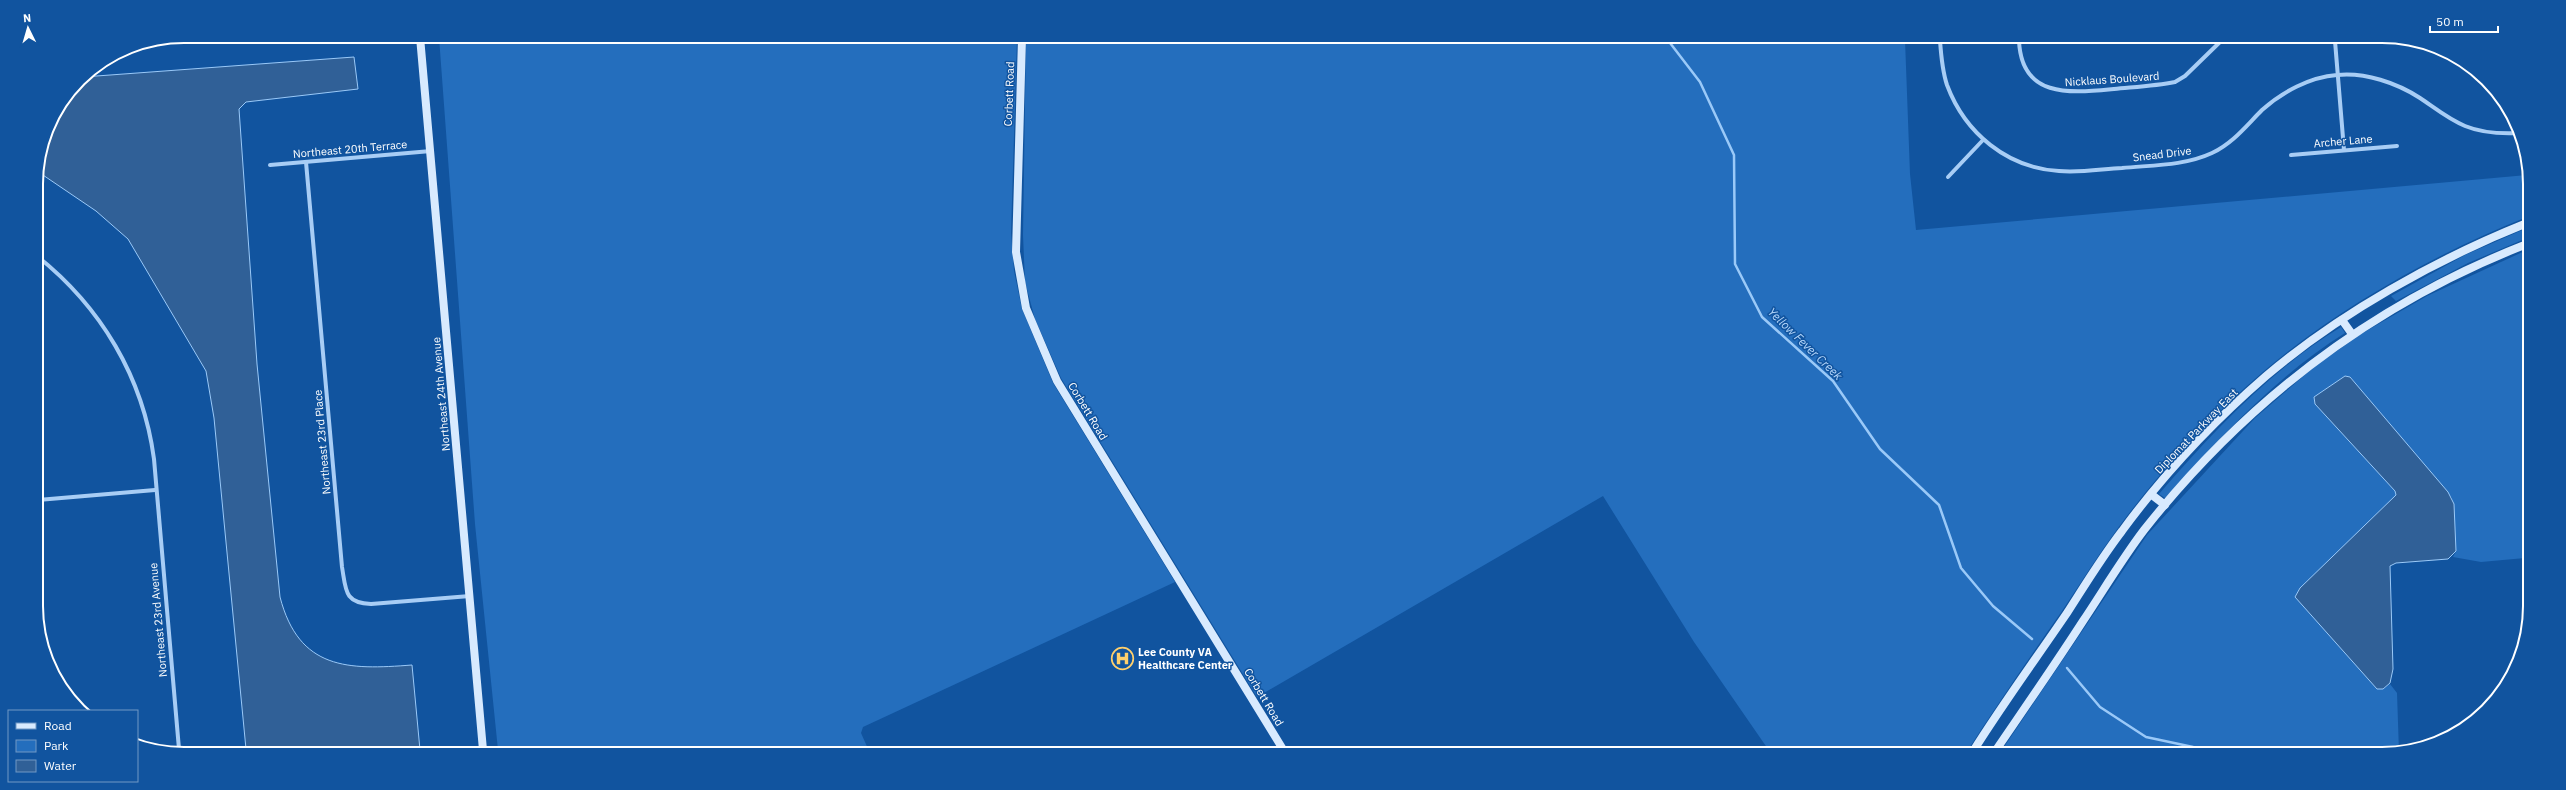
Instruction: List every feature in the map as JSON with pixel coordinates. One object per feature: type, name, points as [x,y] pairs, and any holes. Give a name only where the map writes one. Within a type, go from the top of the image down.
[{"type":"main road","name":"Northeast 24th Avenue","points":[[421,43],[483,747]]},
{"type":"main road","name":"Corbett Road","points":[[1022,43],[1016,233],[1018,271],[1030,321],[1057,380],[1282,747]]},
{"type":"main road","name":"Diplomat Parkway East","points":[[1976,747],[2122,530],[2224,416],[2265,377],[2295,352],[2342,320],[2462,250],[2523,225]]},
{"type":"main road","points":[[1998,747],[2127,554],[2165,505],[2252,414],[2311,363],[2352,334],[2425,291],[2523,246]]},
{"type":"main road","points":[[2342,320],[2352,334]]},
{"type":"main road","points":[[2152,495],[2165,505]]},
{"type":"street","name":"Snead Drive","points":[[1940,43],[1944,74],[1950,91],[1961,114],[1983,140],[2009,157],[2027,165],[2049,170],[2073,172],[2178,163],[2201,157],[2223,147],[2239,134],[2269,104],[2290,90],[2320,78],[2338,75],[2373,78],[2403,87],[2446,116],[2464,126],[2488,132],[2513,133]]},
{"type":"street","name":"Nicklaus Boulevard","points":[[2019,43],[2022,59],[2034,79],[2053,90],[2073,92],[2175,82],[2184,76],[2218,43]]},
{"type":"street","points":[[2334,43],[2344,150]]},
{"type":"street","points":[[1948,177],[1983,140]]},
{"type":"street","name":"Archer Lane","points":[[2292,155],[2397,146]]},
{"type":"street","name":"Northeast 20th Terrace","points":[[270,165],[431,151]]},
{"type":"street","name":"Northeast 23rd Place","points":[[306,162],[342,567],[348,596],[357,604],[470,596]]},
{"type":"street","name":"Northeast 23rd Avenue","points":[[43,261],[86,302],[112,340],[127,366],[138,393],[151,440],[179,747]]},
{"type":"street","points":[[43,500],[155,490]]},
{"type":"green space","points":[[439,43],[1017,43],[1011,233],[1014,271],[1022,309],[1053,383],[1175,582],[863,727],[861,733],[867,747],[498,747],[475,524]]},
{"type":"green space","points":[[1026,43],[1905,43],[1910,174],[1916,230],[2523,175],[2523,219],[2458,247],[2389,284],[2356,304],[2324,325],[2264,371],[2205,426],[2168,466],[2118,528],[1970,747],[1767,747],[1694,642],[1603,496],[1257,697],[1061,378],[1035,319],[1025,282],[1023,235]]},
{"type":"green space","points":[[2523,230],[2523,240],[2468,263],[2396,301],[2391,296],[2465,255]]},
{"type":"green space","points":[[2523,252],[2523,558],[2481,562],[2453,557],[2456,551],[2452,498],[2350,377],[2345,376],[2314,397],[2315,404],[2395,491],[2396,495],[2297,593],[2377,689],[2383,689],[2390,684],[2397,693],[2399,746],[2004,747],[2147,535],[2255,418],[2314,367],[2361,334],[2427,296]]},
{"type":"green space","points":[[2341,327],[2345,333],[2319,350],[2295,369],[2249,410],[2206,453],[2165,498],[2159,494],[2200,448],[2266,382],[2315,344]]},
{"type":"water","points":[[354,57],[358,89],[246,102],[239,109],[257,364],[280,597],[289,621],[300,639],[313,652],[329,660],[347,665],[367,667],[412,665],[420,747],[246,747],[214,418],[206,371],[128,239],[96,211],[43,175],[50,139],[62,113],[72,98],[93,76]]},
{"type":"water","points":[[2345,376],[2350,377],[2448,492],[2454,504],[2456,551],[2448,559],[2396,563],[2390,566],[2393,669],[2390,683],[2383,689],[2377,689],[2295,597],[2300,588],[2396,495],[2395,491],[2315,404],[2314,397]]},
{"type":"waterway","name":"Yellow Fever Creek","points":[[1670,43],[1700,82],[1734,155],[1735,264],[1762,317],[1833,381],[1880,449],[1939,505],[1961,568],[1993,606],[2032,639]]},
{"type":"waterway","name":"Yellow Fever Creek","points":[[2067,668],[2100,707],[2146,737],[2193,747]]},
{"type":"place","name":"Lee County VA Healthcare Center","points":[[1122,658]]}]
